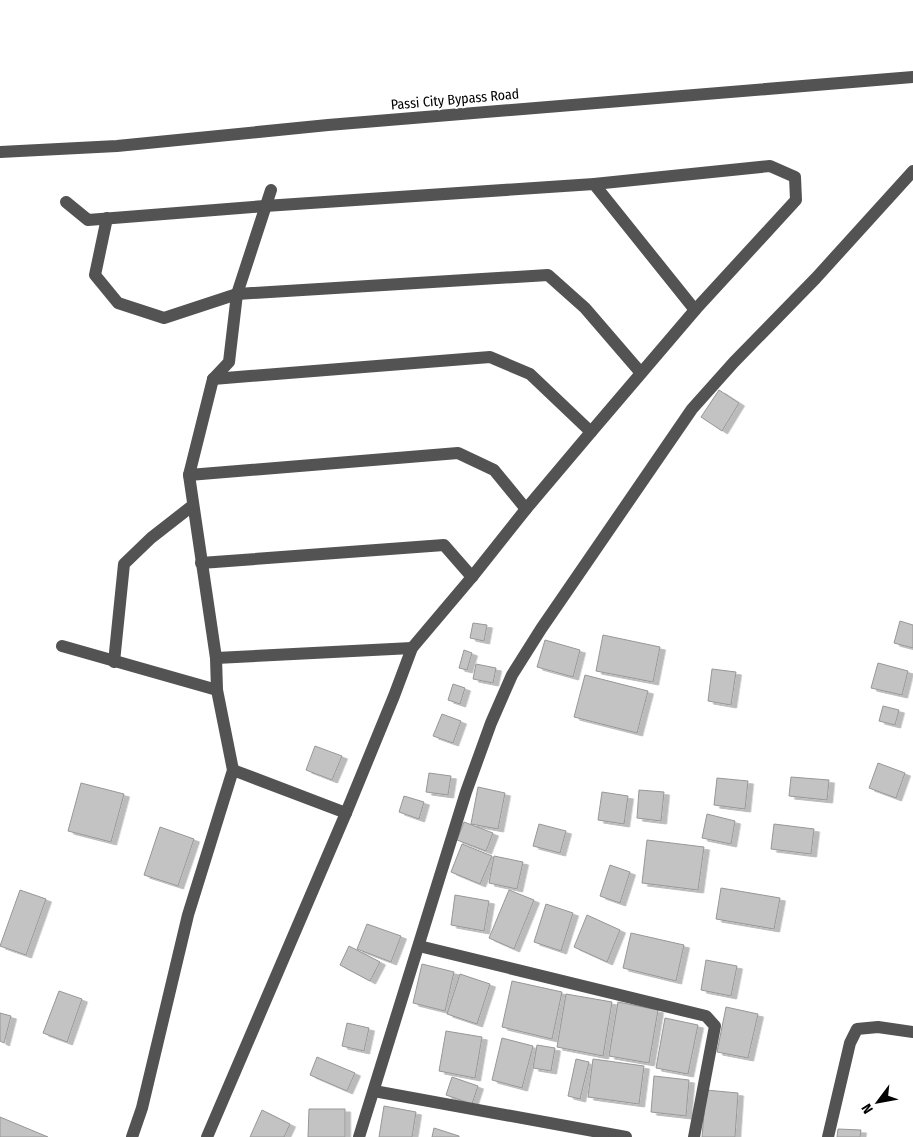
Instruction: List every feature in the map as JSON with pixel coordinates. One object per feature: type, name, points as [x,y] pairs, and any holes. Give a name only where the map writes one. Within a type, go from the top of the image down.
[{"type":"street","name":"Passi City Bypass Road","points":[[0,152],[116,146],[328,125],[913,77]]},
{"type":"street","points":[[66,202],[88,220],[594,184],[770,166],[795,177],[796,200],[695,310],[590,432],[412,648],[346,813],[207,1137]]},
{"type":"street","points":[[359,1137],[466,792],[491,723],[512,675],[541,629],[692,409],[734,362],[816,278],[913,171]]},
{"type":"street","points":[[594,184],[695,310]]},
{"type":"street","points":[[132,1137],[142,1108],[188,915],[233,770],[217,690],[216,658],[192,506],[189,475],[213,379],[230,362],[237,294],[271,190]]},
{"type":"street","points":[[107,218],[95,275],[118,303],[164,318],[237,294],[548,275],[585,308],[641,373]]},
{"type":"street","points":[[213,379],[490,358],[530,374],[590,432]]},
{"type":"street","points":[[189,475],[458,453],[494,470],[526,509]]},
{"type":"street","points":[[114,662],[124,564],[151,538],[192,506]]},
{"type":"street","points":[[202,563],[444,546],[472,577]]},
{"type":"street","points":[[62,646],[217,690]]},
{"type":"street","points":[[216,658],[412,648]]},
{"type":"street","points":[[233,770],[346,813]]},
{"type":"street","points":[[419,946],[706,1016],[715,1026],[694,1137]]},
{"type":"street","points":[[828,1137],[850,1043],[857,1029],[878,1026],[913,1032]]},
{"type":"street","points":[[374,1090],[626,1137]]},
{"type":"building","points":[[719,390],[739,403],[722,431],[701,417]]},
{"type":"building","points":[[900,621],[913,625],[913,648],[894,643]]},
{"type":"building","points":[[473,623],[487,625],[484,641],[470,638]]},
{"type":"building","points":[[603,635],[660,647],[653,682],[596,671]]},
{"type":"building","points":[[545,640],[580,650],[573,677],[537,667]]},
{"type":"building","points":[[464,650],[472,653],[467,670],[459,668]]},
{"type":"building","points":[[878,663],[908,671],[902,695],[871,688]]},
{"type":"building","points":[[476,664],[496,668],[493,683],[473,679]]},
{"type":"building","points":[[712,669],[736,672],[731,705],[708,701]]},
{"type":"building","points":[[585,675],[648,691],[637,733],[574,717]]},
{"type":"building","points":[[453,684],[465,688],[460,704],[448,700]]},
{"type":"building","points":[[883,706],[899,710],[895,725],[879,721]]},
{"type":"building","points":[[442,714],[461,721],[453,743],[433,736]]},
{"type":"building","points":[[315,746],[342,756],[332,780],[306,770]]},
{"type":"building","points":[[878,763],[905,773],[896,798],[869,788]]},
{"type":"building","points":[[429,773],[451,776],[448,795],[426,792]]},
{"type":"building","points":[[791,777],[829,780],[827,800],[789,796]]},
{"type":"building","points":[[717,778],[748,781],[745,809],[714,805]]},
{"type":"building","points":[[81,783],[124,794],[111,842],[68,831]]},
{"type":"building","points":[[478,787],[505,793],[498,829],[471,824]]},
{"type":"building","points":[[639,790],[664,792],[661,821],[637,818]]},
{"type":"building","points":[[602,792],[628,796],[624,824],[598,820]]},
{"type":"building","points":[[404,796],[424,802],[419,819],[399,812]]},
{"type":"building","points":[[707,814],[735,821],[731,844],[702,838]]},
{"type":"building","points":[[464,822],[493,833],[486,851],[457,840]]},
{"type":"building","points":[[539,824],[566,831],[560,853],[533,846]]},
{"type":"building","points":[[774,824],[814,829],[811,854],[771,849]]},
{"type":"building","points":[[160,827],[194,839],[178,886],[144,875]]},
{"type":"building","points":[[647,840],[704,847],[698,890],[642,883]]},
{"type":"building","points":[[462,844],[492,856],[480,884],[451,872]]},
{"type":"building","points":[[494,856],[523,862],[517,889],[489,883]]},
{"type":"building","points":[[610,865],[630,872],[620,903],[600,896]]},
{"type":"building","points":[[721,888],[780,898],[774,929],[716,919]]},
{"type":"building","points":[[20,890],[46,899],[26,955],[0,946]]},
{"type":"building","points":[[509,890],[534,900],[514,949],[489,938]]},
{"type":"building","points":[[455,895],[489,901],[484,931],[451,925]]},
{"type":"building","points":[[546,904],[573,913],[561,951],[534,942]]},
{"type":"building","points":[[587,915],[620,930],[607,962],[574,947]]},
{"type":"building","points":[[367,924],[401,936],[391,962],[357,949]]},
{"type":"building","points":[[631,933],[684,945],[676,981],[623,968]]},
{"type":"building","points":[[349,946],[380,962],[370,981],[340,965]]},
{"type":"building","points":[[706,960],[737,966],[731,996],[701,990]]},
{"type":"building","points":[[422,964],[454,972],[445,1011],[413,1003]]},
{"type":"building","points":[[460,974],[490,984],[477,1024],[447,1014]]},
{"type":"building","points":[[512,981],[562,992],[552,1039],[502,1027]]},
{"type":"building","points":[[59,991],[82,999],[67,1042],[43,1033]]},
{"type":"building","points":[[566,994],[612,1002],[603,1056],[557,1047]]},
{"type":"building","points":[[618,1002],[658,1010],[649,1063],[609,1056]]},
{"type":"building","points":[[726,1007],[758,1014],[748,1058],[717,1052]]},
{"type":"building","points":[[0,1013],[11,1016],[4,1043],[0,1041]]},
{"type":"building","points":[[665,1018],[698,1025],[688,1074],[656,1068]]},
{"type":"building","points":[[347,1023],[369,1028],[364,1051],[342,1046]]},
{"type":"building","points":[[446,1031],[482,1037],[475,1078],[439,1071]]},
{"type":"building","points":[[502,1038],[533,1046],[522,1088],[492,1080]]},
{"type":"building","points":[[537,1045],[555,1048],[551,1071],[533,1068]]},
{"type":"building","points":[[317,1057],[355,1073],[347,1091],[310,1075]]},
{"type":"building","points":[[576,1059],[589,1062],[580,1099],[568,1096]]},
{"type":"building","points":[[593,1059],[644,1066],[639,1104],[588,1097]]},
{"type":"building","points":[[654,1076],[689,1080],[686,1116],[651,1112]]},
{"type":"building","points":[[452,1077],[478,1086],[472,1104],[446,1095]]},
{"type":"building","points":[[706,1090],[738,1093],[735,1137],[702,1137]]},
{"type":"building","points":[[384,1106],[416,1112],[412,1137],[379,1137]]},
{"type":"building","points":[[309,1109],[345,1109],[345,1137],[308,1137]]},
{"type":"building","points":[[262,1110],[290,1124],[284,1137],[250,1137]]},
{"type":"building","points":[[0,1117],[48,1137],[0,1137]]},
{"type":"building","points":[[434,1128],[459,1136],[459,1137],[432,1137]]},
{"type":"building","points":[[838,1129],[861,1130],[860,1137],[837,1137]]}]
